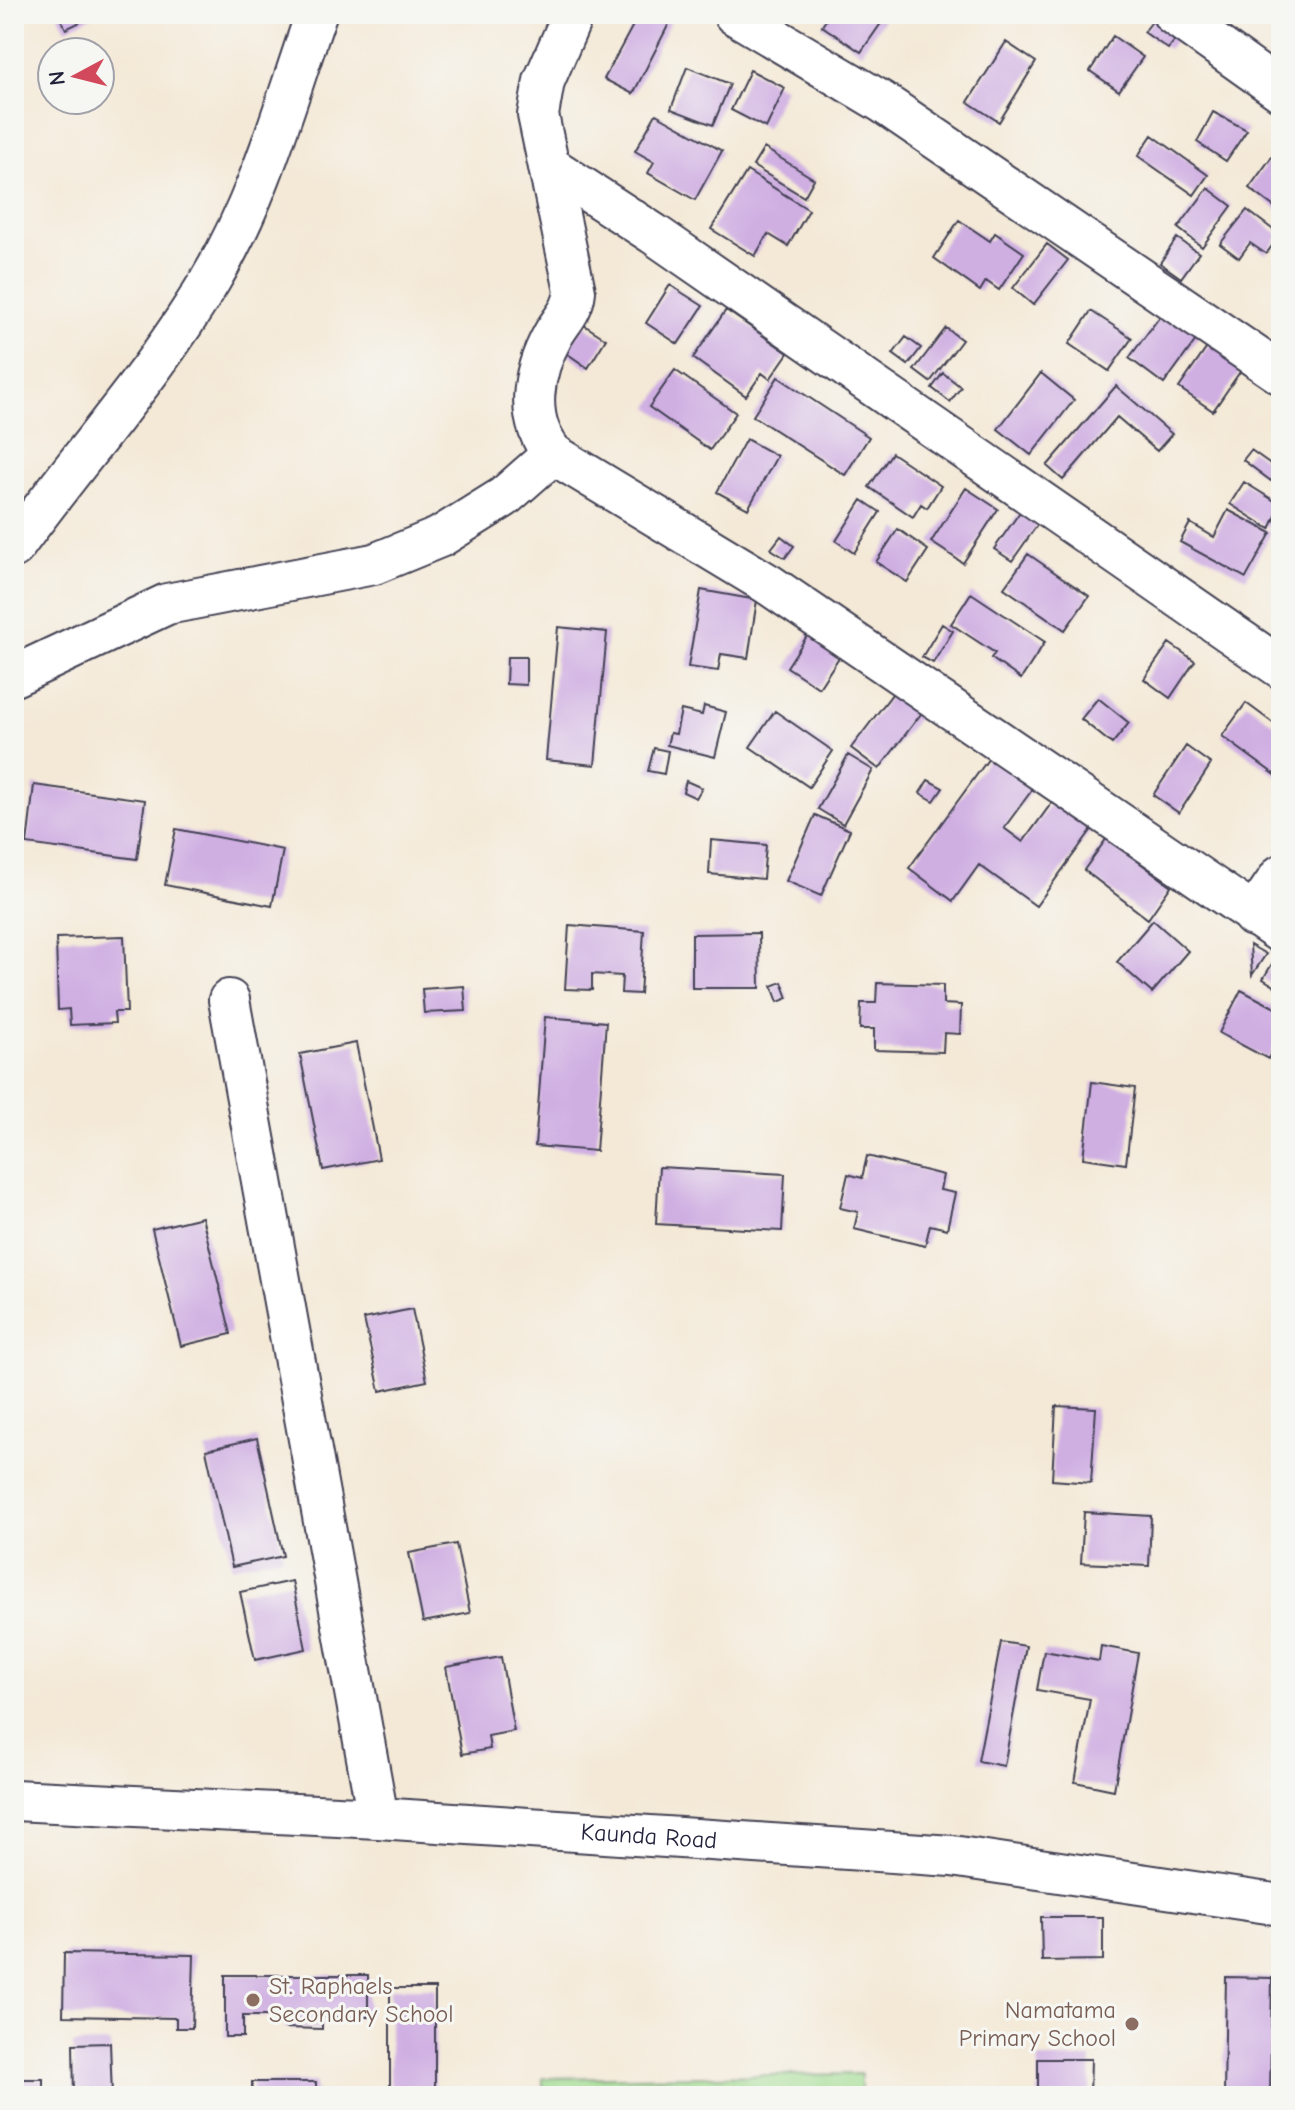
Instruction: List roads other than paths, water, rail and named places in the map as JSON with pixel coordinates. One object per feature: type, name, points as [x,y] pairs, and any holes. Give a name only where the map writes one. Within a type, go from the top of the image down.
[{"type":"street","points":[[14,547],[155,365],[213,276],[261,171],[297,79],[316,14]]},
{"type":"street","points":[[573,14],[544,81],[538,115],[575,291],[573,307],[554,334],[538,368],[533,417],[539,437],[553,454],[768,584],[1267,925],[1281,875]]},
{"type":"street","points":[[734,14],[882,102],[1281,374]]},
{"type":"street","points":[[1173,14],[1281,91]]},
{"type":"street","points":[[551,167],[654,234],[1281,668]]},
{"type":"street","points":[[14,676],[167,604],[374,564],[440,537],[504,497],[553,454]]},
{"type":"street","points":[[229,1000],[378,1818]]},
{"type":"street","name":"Kaunda Road","points":[[14,1800],[378,1818],[952,1856],[1281,1905]]},
{"type":"place","name":"St. Raphaels Secondary School","points":[[253,2000]]},
{"type":"place","name":"Namatama Primary School","points":[[1132,2024]]}]
